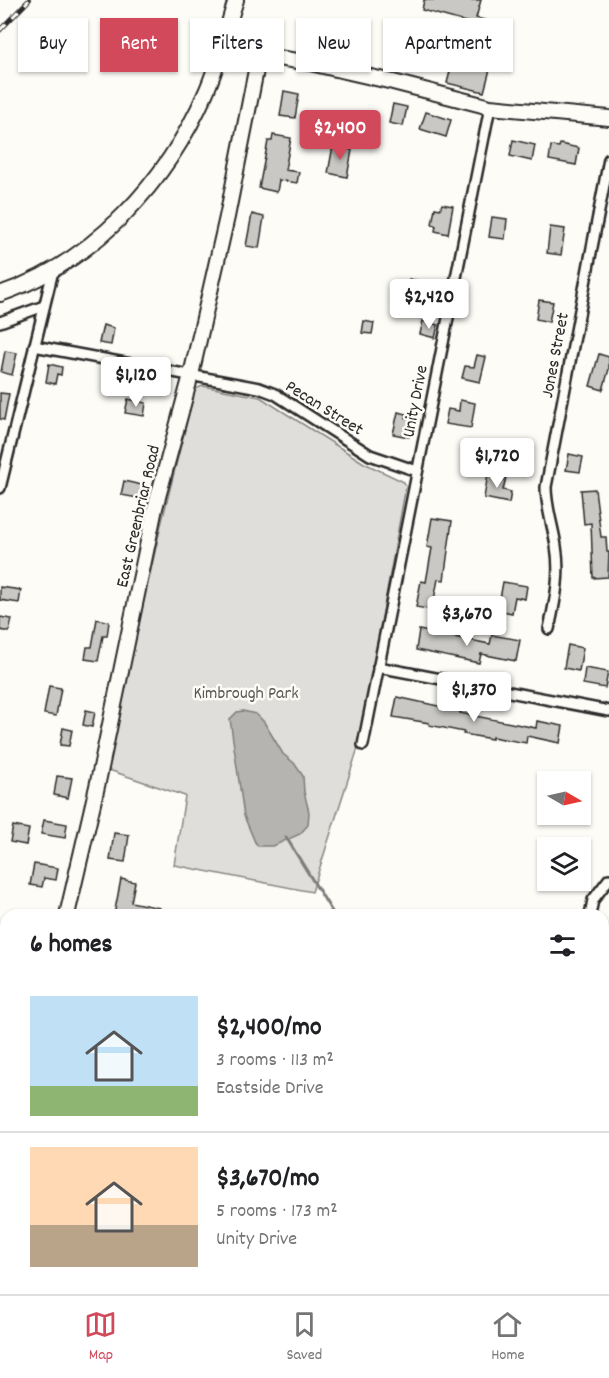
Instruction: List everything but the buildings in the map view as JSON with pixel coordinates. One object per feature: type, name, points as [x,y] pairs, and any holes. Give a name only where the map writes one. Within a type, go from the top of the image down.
[{"type":"street","points":[[230,18],[236,0]]},
{"type":"street","points":[[284,59],[389,81],[490,107],[609,118]]},
{"type":"street","points":[[0,294],[23,286],[52,271],[99,237],[128,211],[160,174],[183,137],[207,91],[213,72]]},
{"type":"street","name":"East Greenbriar Road","points":[[68,909],[99,782],[155,508],[191,375],[227,217],[256,72]]},
{"type":"street","name":"Unity Drive","points":[[363,745],[490,107]]},
{"type":"street","name":"Jones Street","points":[[549,629],[558,587],[559,568],[546,501],[546,487],[609,159]]},
{"type":"street","points":[[0,488],[52,271]]},
{"type":"street","points":[[0,322],[44,306]]},
{"type":"street","name":"Pecan Street","points":[[34,346],[259,388],[275,394],[370,455],[417,471]]},
{"type":"street","points":[[378,667],[609,711]]},
{"type":"street","points":[[591,909],[593,900],[609,879]]},
{"type":"green space","name":"Kimbrough Park","points":[[203,386],[260,397],[364,463],[404,482],[406,486],[359,745],[312,892],[174,865],[185,796],[106,769],[161,525],[195,389]]},
{"type":"shaded area","points":[[237,712],[256,714],[264,722],[283,754],[294,763],[303,776],[309,812],[308,825],[300,834],[273,846],[258,846],[244,816],[230,719]]},
{"type":"waterway","points":[[286,837],[330,909]]},
{"type":"railway","points":[[0,30],[29,0]]}]
